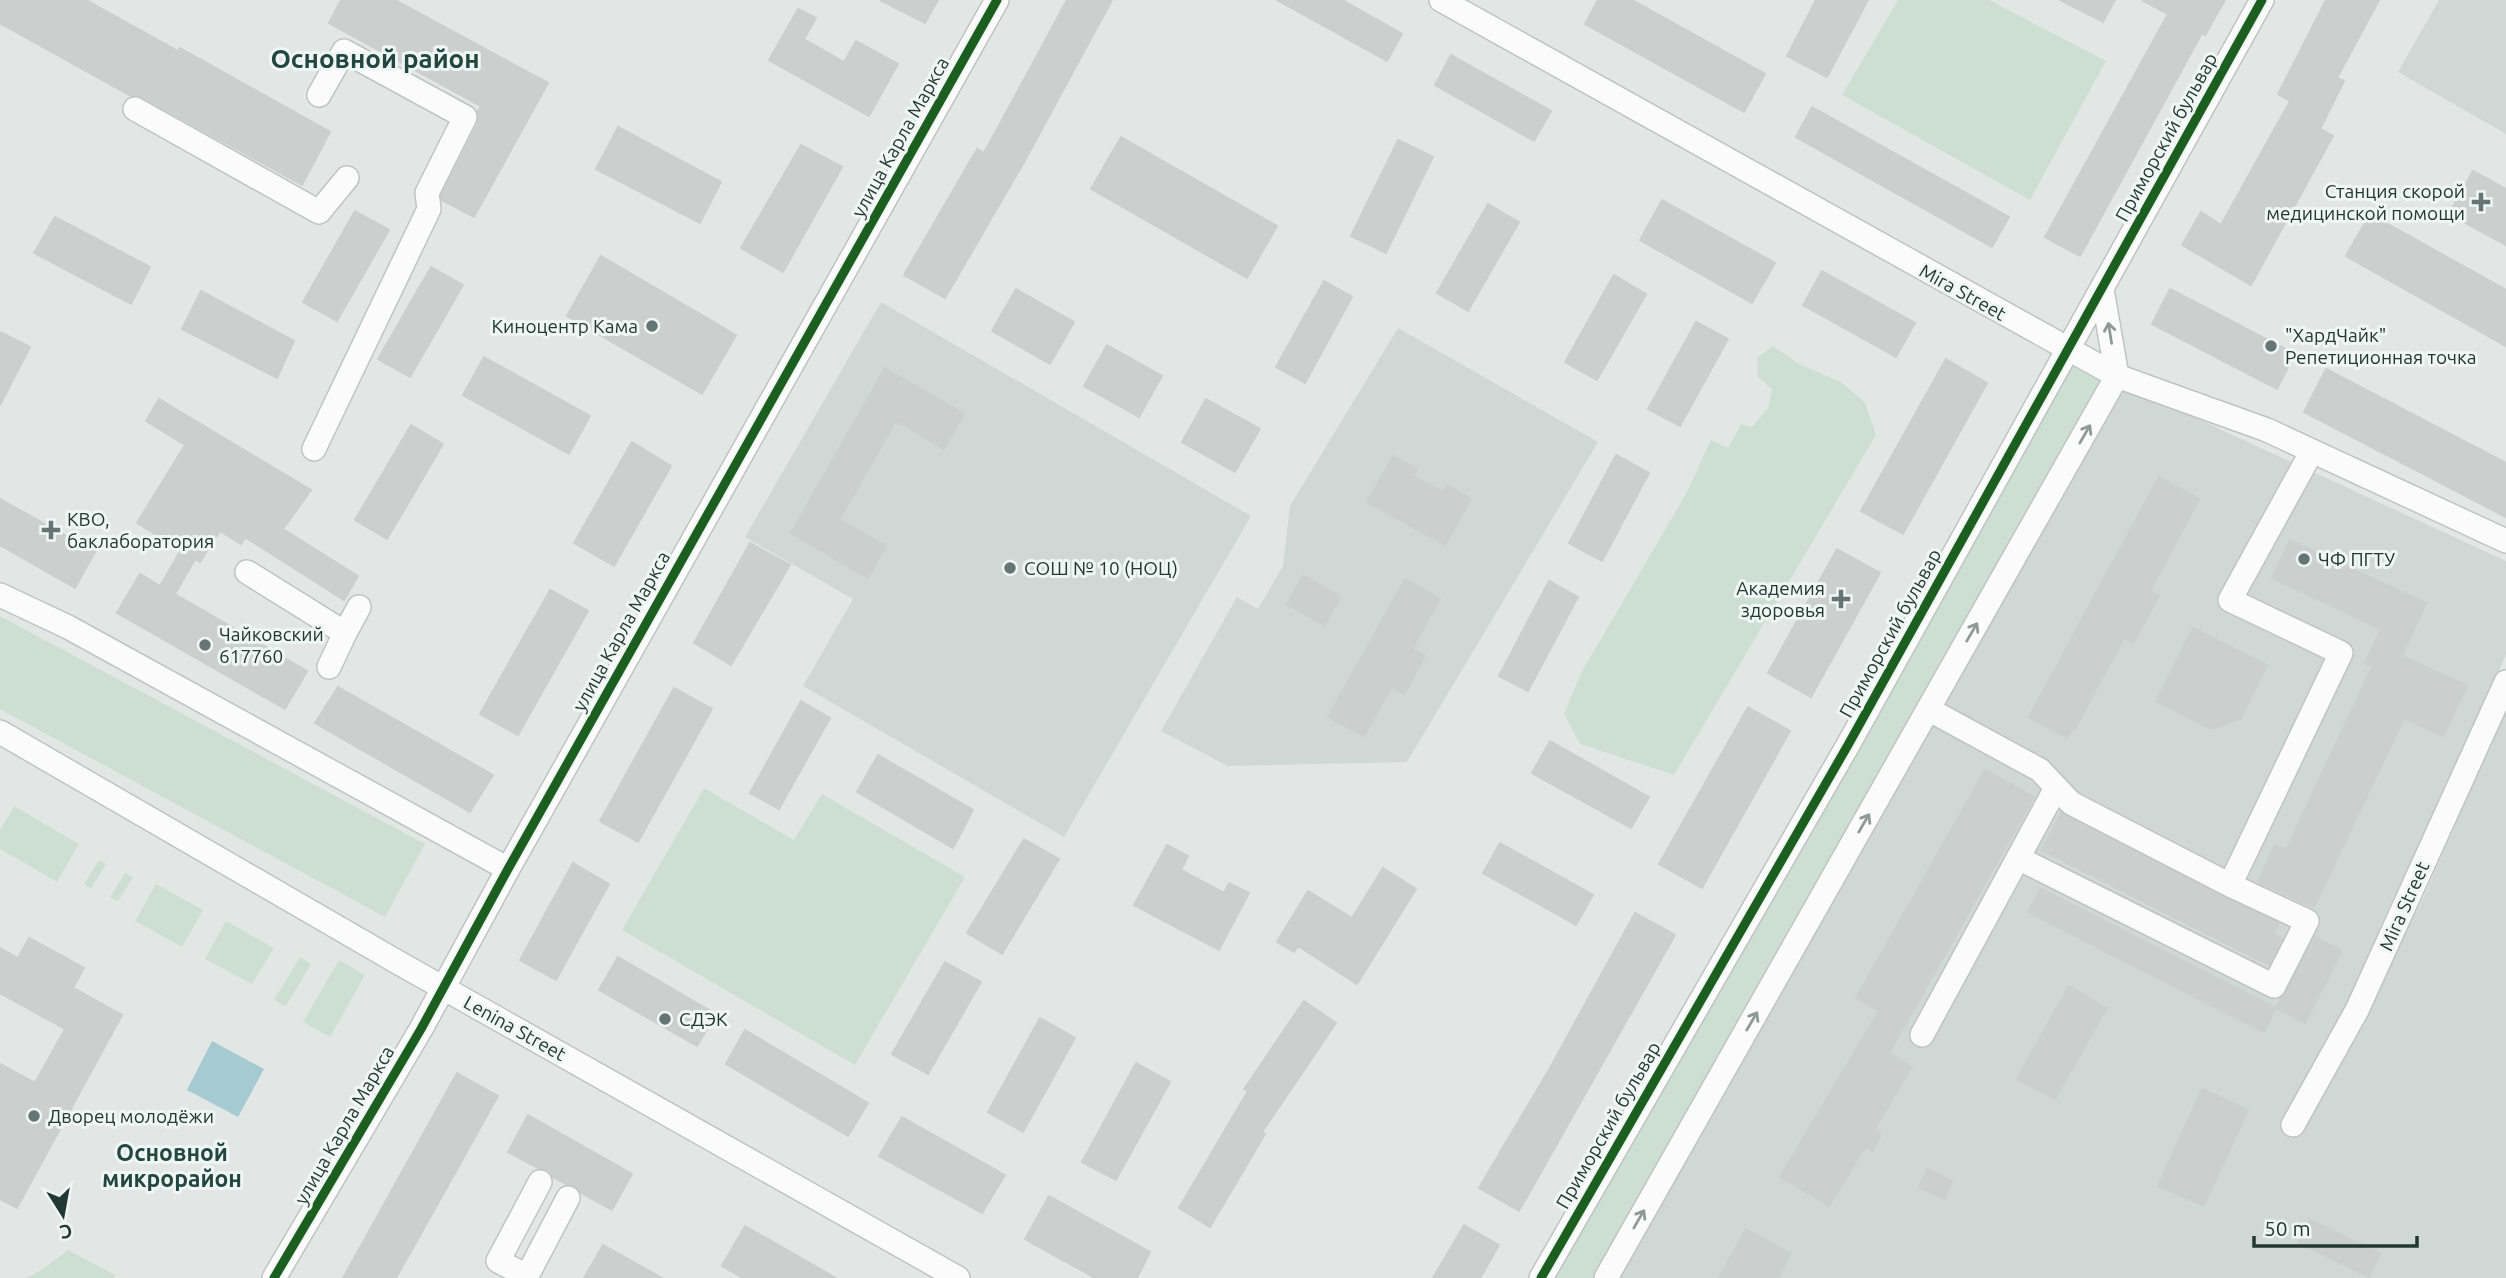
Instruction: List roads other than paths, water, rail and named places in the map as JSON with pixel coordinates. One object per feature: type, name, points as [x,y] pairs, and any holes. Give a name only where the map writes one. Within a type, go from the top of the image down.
[{"type":"street","name":"улица Карла Маркса","points":[[274,1278],[444,988],[508,869],[997,0]]},
{"type":"street","name":"Mira Street","points":[[1441,0],[2118,376],[2267,430],[2506,541]]},
{"type":"street","name":"Приморский бульвар","points":[[1541,1278],[1847,746],[2262,0]]},
{"type":"street","points":[[314,449],[429,209],[428,193],[465,117],[344,51],[319,95]]},
{"type":"street","points":[[135,109],[319,212],[347,178]]},
{"type":"street","points":[[1606,1278],[2118,376],[2102,289]]},
{"type":"street","points":[[2230,885],[2341,653],[2230,600],[2312,451]]},
{"type":"street","points":[[247,572],[345,633]]},
{"type":"street","points":[[0,595],[68,627],[508,869]]},
{"type":"street","points":[[329,667],[359,607]]},
{"type":"street","name":"Mira Street","points":[[2292,1125],[2357,1010],[2506,682]]},
{"type":"street","points":[[1928,709],[2040,770],[2071,803],[2230,885],[2307,921],[2274,986],[2018,858]]},
{"type":"street","name":"Lenina Street","points":[[0,732],[444,988],[958,1278]]},
{"type":"street","points":[[1922,1035],[2056,788]]},
{"type":"street","points":[[540,1182],[498,1261],[527,1276],[568,1198]]},
{"type":"water","points":[[212,1041],[264,1069],[238,1117],[187,1090]]},
{"type":"place","name":"Станция скорой медицинской помощи","points":[[2481,202]]},
{"type":"place","name":"Киноцентр Кама","points":[[652,326]]},
{"type":"place","name":"\"ХардЧайк\" Репетиционная точка","points":[[2271,346]]},
{"type":"place","name":"КВО, баклаборатория","points":[[51,530]]},
{"type":"place","name":"ЧФ ПГТУ","points":[[2304,559]]},
{"type":"place","name":"СОШ № 10 (НОЦ)","points":[[1010,568]]},
{"type":"place","name":"Академия здоровья","points":[[1841,599]]},
{"type":"place","name":"Чайковский 617760","points":[[205,645]]},
{"type":"place","name":"СДЭК","points":[[665,1019]]},
{"type":"place","name":"Дворец молодёжи","points":[[34,1116]]},
{"type":"district","name":"Основной район","points":[[375,59]]},
{"type":"district","name":"Основной микрорайон","points":[[172,1166]]}]
